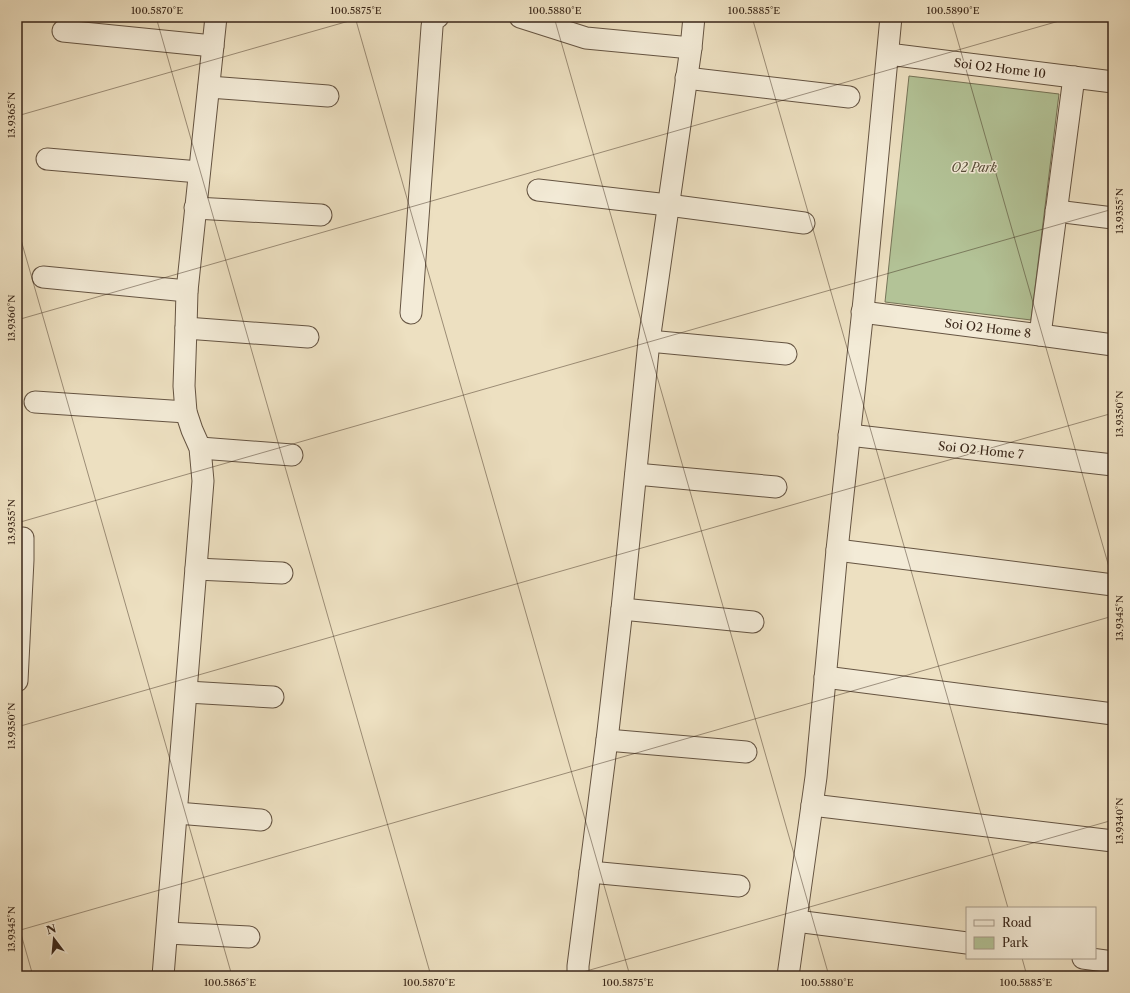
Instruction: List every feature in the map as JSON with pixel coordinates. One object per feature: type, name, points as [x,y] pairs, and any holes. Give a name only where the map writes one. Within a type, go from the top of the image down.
[{"type":"street","points":[[163,976],[203,481],[200,448],[186,412],[184,386],[187,291],[216,17]]},
{"type":"street","points":[[411,313],[432,27],[433,20],[438,17]]},
{"type":"street","points":[[520,17],[586,38],[691,48]]},
{"type":"street","points":[[578,976],[622,609],[649,341],[691,48],[694,17]]},
{"type":"street","points":[[788,976],[816,777],[837,550],[891,17]]},
{"type":"street","points":[[63,31],[213,46]]},
{"type":"street","name":"Soi O2 Home 10","points":[[888,54],[1113,82]]},
{"type":"street","points":[[1040,335],[1074,77]]},
{"type":"street","points":[[686,78],[849,97]]},
{"type":"street","points":[[209,87],[328,96]]},
{"type":"street","points":[[47,159],[199,172]]},
{"type":"street","points":[[538,190],[804,223]]},
{"type":"street","points":[[195,208],[321,215]]},
{"type":"street","points":[[1056,212],[1113,218]]},
{"type":"street","points":[[43,277],[187,291]]},
{"type":"street","name":"Soi O2 Home 8","points":[[862,312],[1113,345]]},
{"type":"street","points":[[186,328],[308,337]]},
{"type":"street","points":[[649,341],[786,354]]},
{"type":"street","points":[[35,402],[186,412]]},
{"type":"street","name":"Soi O2 Home 7","points":[[849,435],[1113,465]]},
{"type":"street","points":[[200,448],[292,455]]},
{"type":"street","points":[[636,474],[776,487]]},
{"type":"street","points":[[17,681],[23,538]]},
{"type":"street","points":[[837,550],[1113,586]]},
{"type":"street","points":[[196,568],[282,573]]},
{"type":"street","points":[[622,609],[753,622]]},
{"type":"street","points":[[825,677],[1113,714]]},
{"type":"street","points":[[187,692],[272,697]]},
{"type":"street","points":[[607,740],[746,752]]},
{"type":"street","points":[[812,805],[1113,841]]},
{"type":"street","points":[[177,814],[261,820]]},
{"type":"street","points":[[590,872],[739,886]]},
{"type":"street","points":[[796,921],[966,943]]},
{"type":"street","points":[[167,933],[249,936]]},
{"type":"street","points":[[1090,959],[1113,962]]},
{"type":"green space","name":"O2 Park","points":[[909,76],[1059,94],[1031,320],[885,302]]}]
